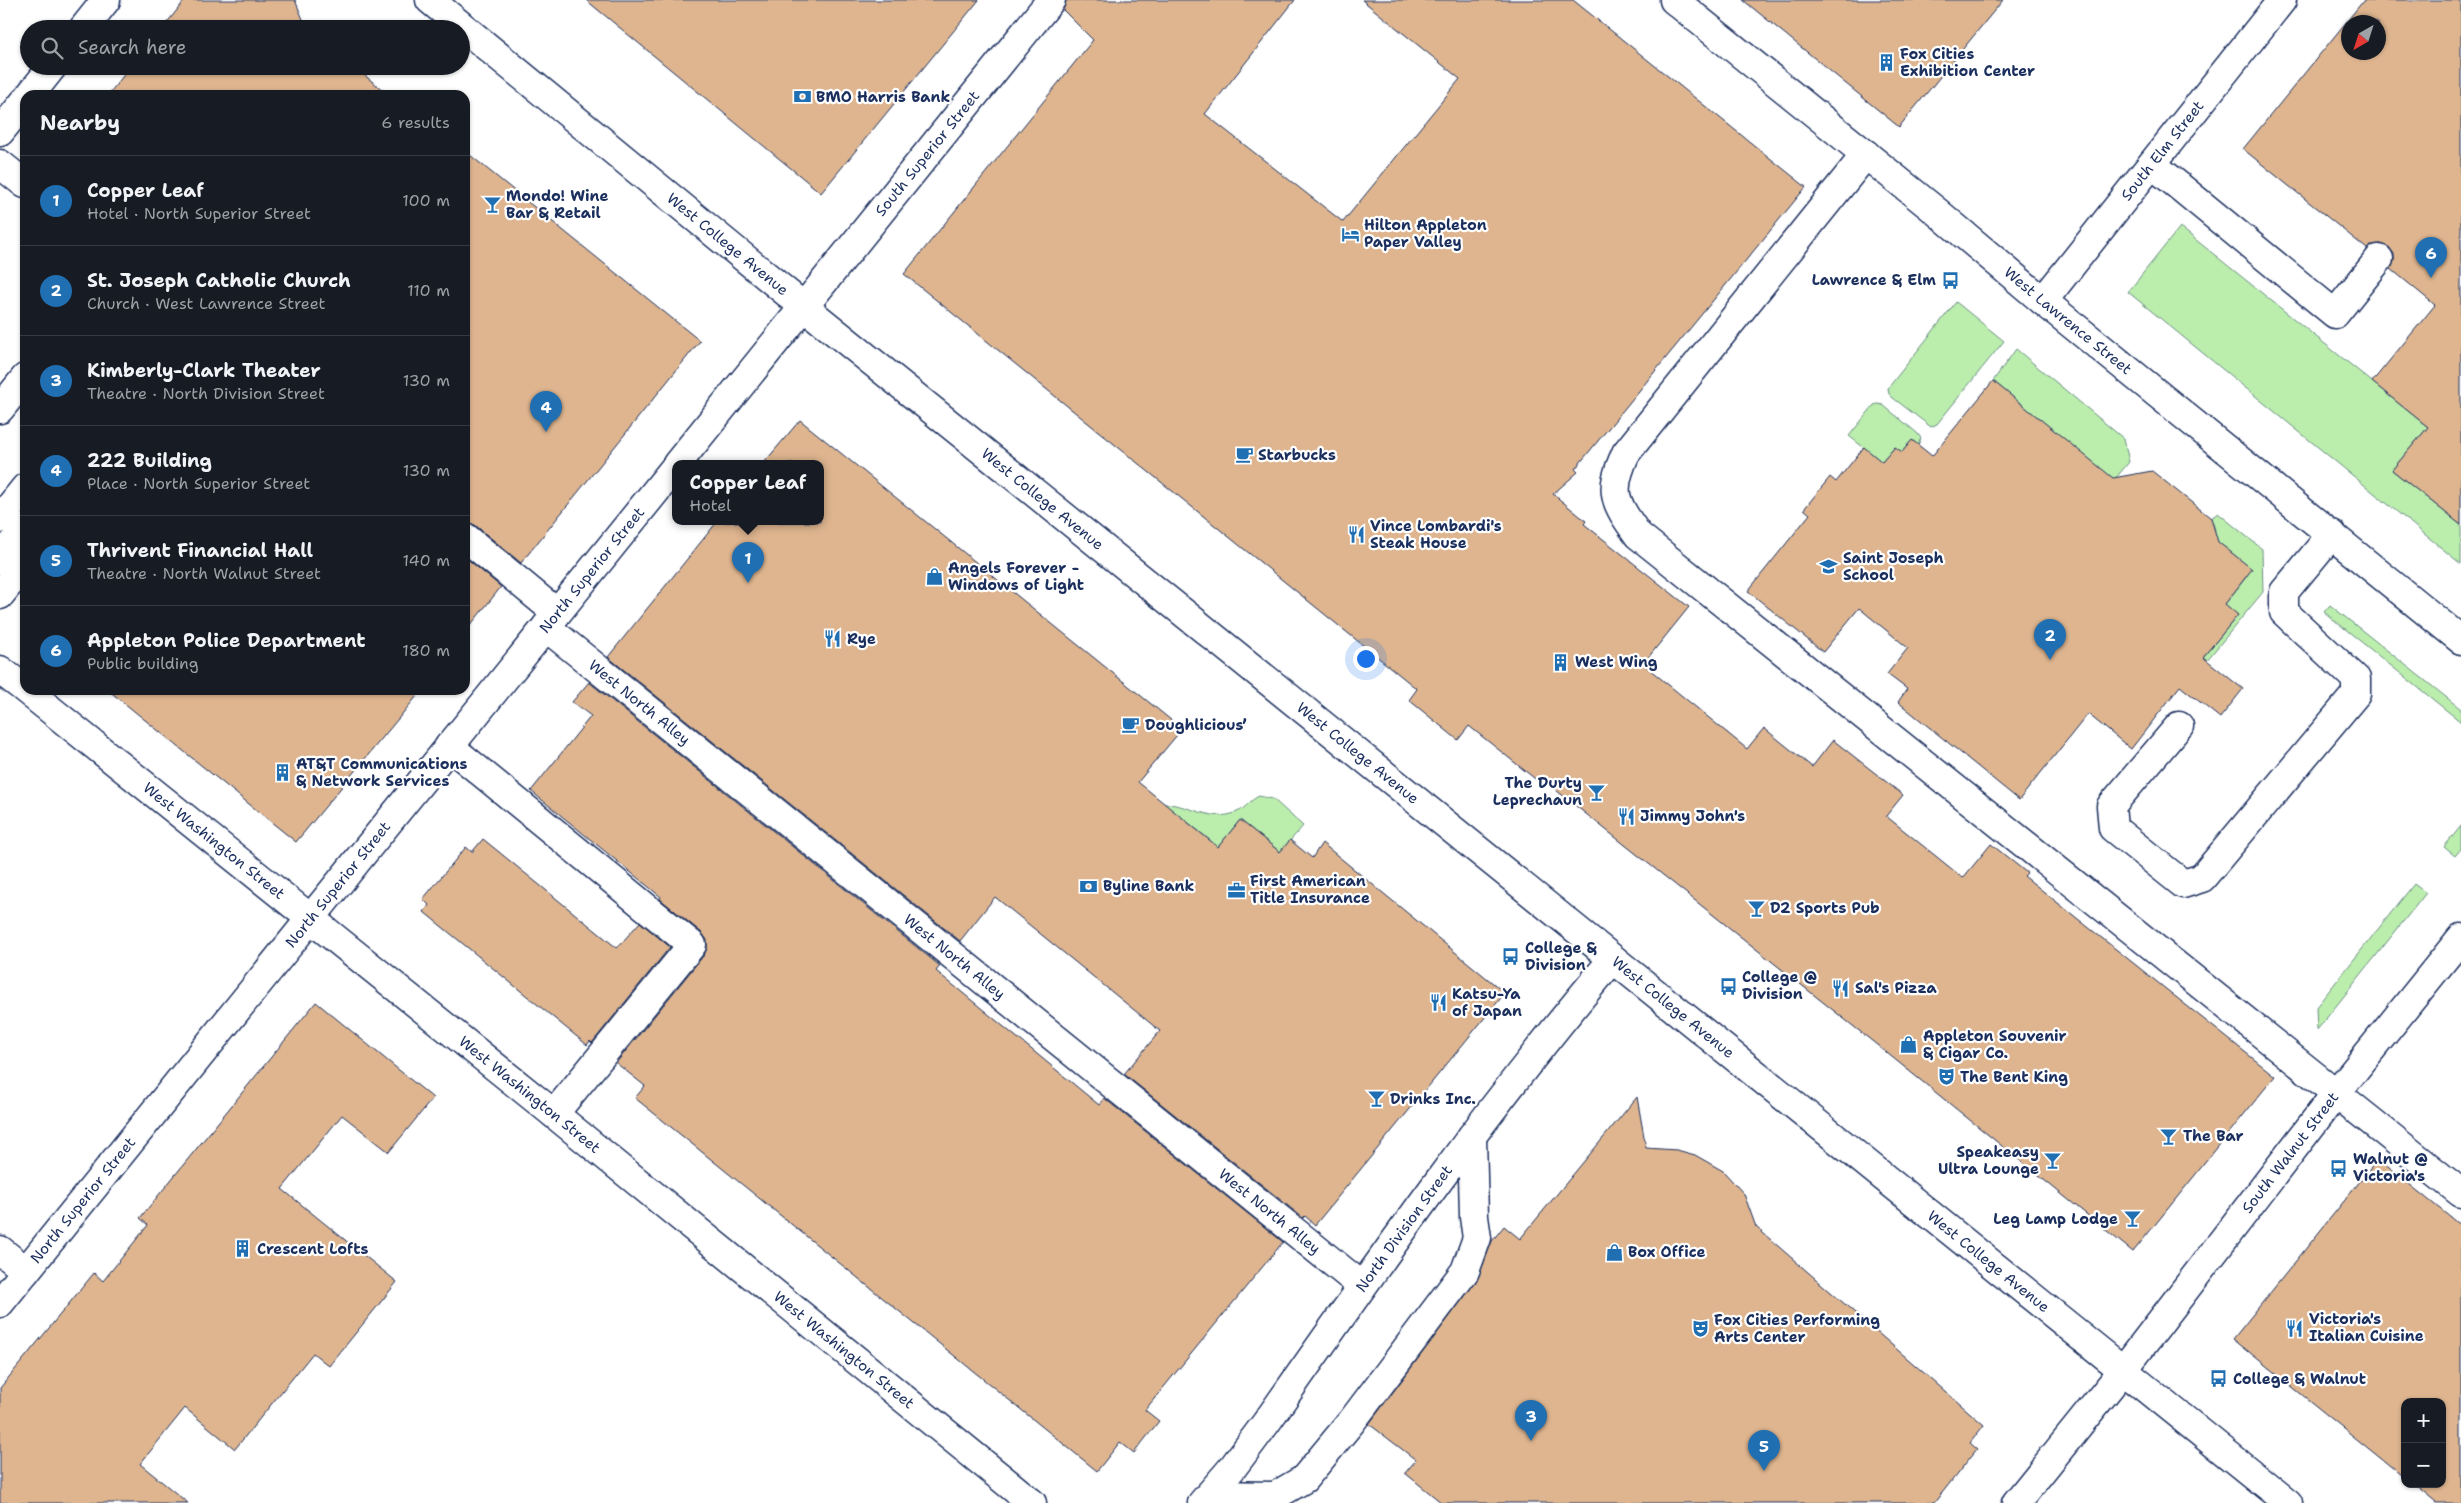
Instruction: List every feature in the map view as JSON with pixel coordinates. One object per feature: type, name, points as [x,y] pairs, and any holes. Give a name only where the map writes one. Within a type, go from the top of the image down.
[{"type":"street","points":[[90,20],[106,0]]},
{"type":"street","name":"West College Avenue","points":[[430,0],[454,20]]},
{"type":"street","name":"South Superior Street","points":[[803,306],[1051,0]]},
{"type":"street","name":"West Lawrence Street","points":[[1674,0],[1866,154],[2043,301],[2461,640]]},
{"type":"street","name":"South Elm Street","points":[[2043,301],[2282,0]]},
{"type":"street","name":"West College Avenue","points":[[470,33],[803,306],[2288,1503]]},
{"type":"street","points":[[34,90],[46,75]]},
{"type":"street","points":[[0,132],[20,107]]},
{"type":"street","points":[[1866,154],[1626,453],[1617,473],[1614,495],[1623,515],[1638,535],[2461,1193]]},
{"type":"street","points":[[0,164],[20,180]]},
{"type":"street","points":[[2152,164],[2335,314],[2379,259]]},
{"type":"street","name":"North Superior Street","points":[[680,460],[803,306]]},
{"type":"street","points":[[0,409],[20,384]]},
{"type":"street","name":"North Superior Street","points":[[0,1303],[672,470]]},
{"type":"street","points":[[0,519],[20,494]]},
{"type":"street","points":[[0,560],[20,534]]},
{"type":"street","points":[[2179,726],[2112,806],[2113,828],[2183,884],[2202,878],[2356,694],[2356,679],[2284,612],[2284,592],[2332,534]]},
{"type":"street","name":"West North Alley","points":[[470,542],[551,620],[1362,1286]]},
{"type":"street","points":[[0,595],[20,570]]},
{"type":"street","name":"West Washington Street","points":[[0,670],[20,686]]},
{"type":"street","name":"West Washington Street","points":[[31,695],[554,1114],[1032,1503]]},
{"type":"street","points":[[449,746],[692,945],[554,1114]]},
{"type":"street","name":"South Walnut Street","points":[[2016,1503],[2124,1369],[2337,1092],[2459,944]]},
{"type":"street","name":"North Division Street","points":[[1206,1499],[1260,1430],[1472,1136],[1559,1023],[1613,959]]},
{"type":"street","points":[[1206,1499],[1275,1496],[1304,1479],[1352,1421],[1465,1271],[1477,1238],[1474,1217],[1472,1136]]},
{"type":"street","points":[[0,1250],[26,1271]]},
{"type":"green space","points":[[2180,227],[2428,427],[2392,470],[2461,525],[2461,564],[2128,292]]},
{"type":"green space","points":[[1956,302],[2004,341],[1937,424],[1931,427],[1893,398],[1889,394],[1888,388]]},
{"type":"green space","points":[[2016,349],[2124,439],[2129,462],[2106,490],[2092,462],[1993,381]]},
{"type":"green space","points":[[1874,405],[1883,405],[1921,438],[1918,445],[1912,440],[1902,452],[1895,447],[1882,462],[1849,436]]},
{"type":"green space","points":[[2218,513],[2262,549],[2263,592],[2207,660],[2203,657],[2237,616],[2225,604],[2247,576],[2245,564],[2210,536],[2215,530],[2211,518]]},
{"type":"green space","points":[[2330,605],[2461,709],[2461,722],[2324,612]]},
{"type":"green space","points":[[1259,796],[1273,799],[1303,826],[1280,852],[1240,820],[1218,847],[1178,814],[1156,841],[1153,805],[1175,805],[1206,814],[1226,815],[1240,811]]},
{"type":"green space","points":[[2461,826],[2461,849],[2455,856],[2444,847]]},
{"type":"green space","points":[[2414,884],[2426,893],[2317,1030],[2316,1007]]},
{"type":"building","points":[[185,0],[295,0],[303,20],[169,20]]},
{"type":"building","name":"BMO Harris Bank","points":[[586,0],[979,0],[821,193]]},
{"type":"building","points":[[1066,0],[1295,0],[1205,114],[1343,222],[1460,79],[1362,0],[1573,0],[1806,187],[1575,469],[1578,472],[1553,494],[1586,521],[1584,524],[1689,607],[1643,664],[1747,749],[1764,728],[1812,767],[1833,740],[1903,795],[1886,816],[1963,878],[1991,844],[2027,873],[2024,876],[2275,1076],[2133,1252],[1882,1049],[1547,783],[1544,786],[1469,726],[1458,740],[1409,700],[1417,689],[904,274],[1093,40],[1063,10]]},
{"type":"building","name":"Fox Cities Exhibition Center","points":[[1743,0],[2003,0],[1899,127]]},
{"type":"building","points":[[2364,0],[2461,0],[2461,525],[2392,470],[2428,427],[2372,382],[2435,305],[2391,269],[2394,254],[2389,247],[2381,244],[2373,245],[2367,249],[2243,149],[2341,28],[2341,60],[2386,60],[2386,15],[2352,15]]},
{"type":"building","points":[[124,75],[364,75],[383,90],[112,90]]},
{"type":"building","points":[[470,155],[700,341],[521,563],[475,525],[470,524]]},
{"type":"building","points":[[1993,381],[2113,478],[2152,471],[2211,518],[2218,542],[2252,569],[2225,604],[2238,615],[2203,657],[2243,689],[2220,718],[2180,686],[2131,749],[2088,714],[2019,800],[1898,702],[1907,689],[1887,674],[1908,648],[1859,608],[1823,652],[1748,591],[1810,514],[1804,509],[1830,477],[1836,482],[1864,447],[1882,462],[1895,447],[1902,452],[1912,440],[1932,456]]},
{"type":"building","points":[[800,420],[1182,729],[1138,782],[1218,847],[1240,820],[1280,852],[1290,840],[1312,858],[1322,843],[1505,993],[1315,1225],[1305,1216],[1303,1218],[1124,1074],[1160,1031],[995,897],[960,941],[608,657],[715,525],[824,525],[824,460],[766,460]]},
{"type":"building","points":[[470,561],[501,587],[470,626]]},
{"type":"building","points":[[589,682],[940,966],[936,971],[1099,1105],[1104,1098],[1283,1242],[1145,1410],[1159,1421],[1134,1453],[1120,1442],[1097,1471],[635,1098],[645,1086],[616,1063],[704,955],[707,948],[707,940],[702,933],[660,899],[661,897],[531,791],[591,716],[572,702]]},
{"type":"building","name":"AT&T Communications & Network Services","points":[[114,695],[418,695],[296,842]]},
{"type":"building","points":[[483,839],[617,948],[640,922],[670,947],[592,1043],[590,1041],[587,1045],[424,912],[429,905],[423,899],[466,847],[472,852]]},
{"type":"building","name":"Crescent Lofts","points":[[316,1002],[433,1098],[389,1152],[342,1115],[282,1189],[397,1282],[329,1366],[313,1353],[235,1449],[185,1408],[140,1464],[188,1503],[0,1503],[0,1388],[94,1273],[103,1281],[148,1225],[140,1218]]},
{"type":"building","name":"Fox Cities Performing Arts Center","points":[[1637,1097],[1646,1148],[1677,1150],[1695,1155],[1723,1171],[1744,1194],[1756,1227],[1984,1425],[1970,1443],[1977,1449],[1934,1503],[1442,1503],[1405,1473],[1416,1460],[1369,1424],[1477,1280],[1492,1241],[1504,1226],[1520,1239]]},
{"type":"building","points":[[2378,1159],[2461,1226],[2461,1503],[2436,1503],[2418,1488],[2446,1488],[2446,1398],[2401,1398],[2401,1475],[2233,1339]]},
{"type":"place","name":"Fox Cities Exhibition Center","points":[[1886,63]]},
{"type":"place","name":"BMO Harris Bank","points":[[802,97]]},
{"type":"place","name":"Mondo! Wine Bar & Retail","points":[[492,205]]},
{"type":"place","name":"Hilton Appleton Paper Valley","points":[[1350,234]]},
{"type":"place","name":"Appleton Police Department","points":[[2431,278]]},
{"type":"place","name":"Lawrence & Elm","points":[[1950,280]]},
{"type":"place","name":"222 Building","points":[[546,432]]},
{"type":"place","name":"Starbucks","points":[[1244,455]]},
{"type":"place","name":"Vince Lombardi's Steak House","points":[[1356,535]]},
{"type":"place","name":"Saint Joseph School","points":[[1829,567]]},
{"type":"place","name":"Angels Forever - Windows of Light","points":[[934,577]]},
{"type":"place","name":"Copper Leaf","points":[[748,583]]},
{"type":"place","name":"Rye","points":[[833,639]]},
{"type":"place","name":"St. Joseph Catholic Church","points":[[2050,660]]},
{"type":"place","name":"West Wing","points":[[1561,662]]},
{"type":"place","name":"Doughlicious’","points":[[1131,725]]},
{"type":"place","name":"AT&T Communications & Network Services","points":[[282,773]]},
{"type":"place","name":"The Durty Leprechaun","points":[[1596,792]]},
{"type":"place","name":"Jimmy John's","points":[[1626,816]]},
{"type":"place","name":"Byline Bank","points":[[1089,886]]},
{"type":"place","name":"First American Title Insurance","points":[[1236,890]]},
{"type":"place","name":"D2 Sports Pub","points":[[1756,908]]},
{"type":"place","name":"College & Division","points":[[1511,957]]},
{"type":"place","name":"College @ Division","points":[[1728,986]]},
{"type":"place","name":"Sal's Pizza","points":[[1841,988]]},
{"type":"place","name":"Katsu-Ya of Japan","points":[[1438,1003]]},
{"type":"place","name":"Appleton Souvenir & Cigar Co.","points":[[1909,1045]]},
{"type":"place","name":"The Bent King","points":[[1946,1077]]},
{"type":"place","name":"Drinks Inc.","points":[[1376,1099]]},
{"type":"place","name":"The Bar","points":[[2169,1136]]},
{"type":"place","name":"Speakeasy Ultra Lounge","points":[[2053,1161]]},
{"type":"place","name":"Walnut @ Victoria's","points":[[2339,1168]]},
{"type":"place","name":"Leg Lamp Lodge","points":[[2132,1219]]},
{"type":"place","name":"Crescent Lofts","points":[[243,1249]]},
{"type":"place","name":"Box Office","points":[[1614,1252]]},
{"type":"place","name":"Victoria's Italian Cuisine","points":[[2295,1328]]},
{"type":"place","name":"Fox Cities Performing Arts Center","points":[[1700,1329]]},
{"type":"place","name":"College & Walnut","points":[[2219,1379]]},
{"type":"place","name":"Kimberly-Clark Theater","points":[[1531,1441]]},
{"type":"place","name":"Thrivent Financial Hall","points":[[1764,1471]]}]
